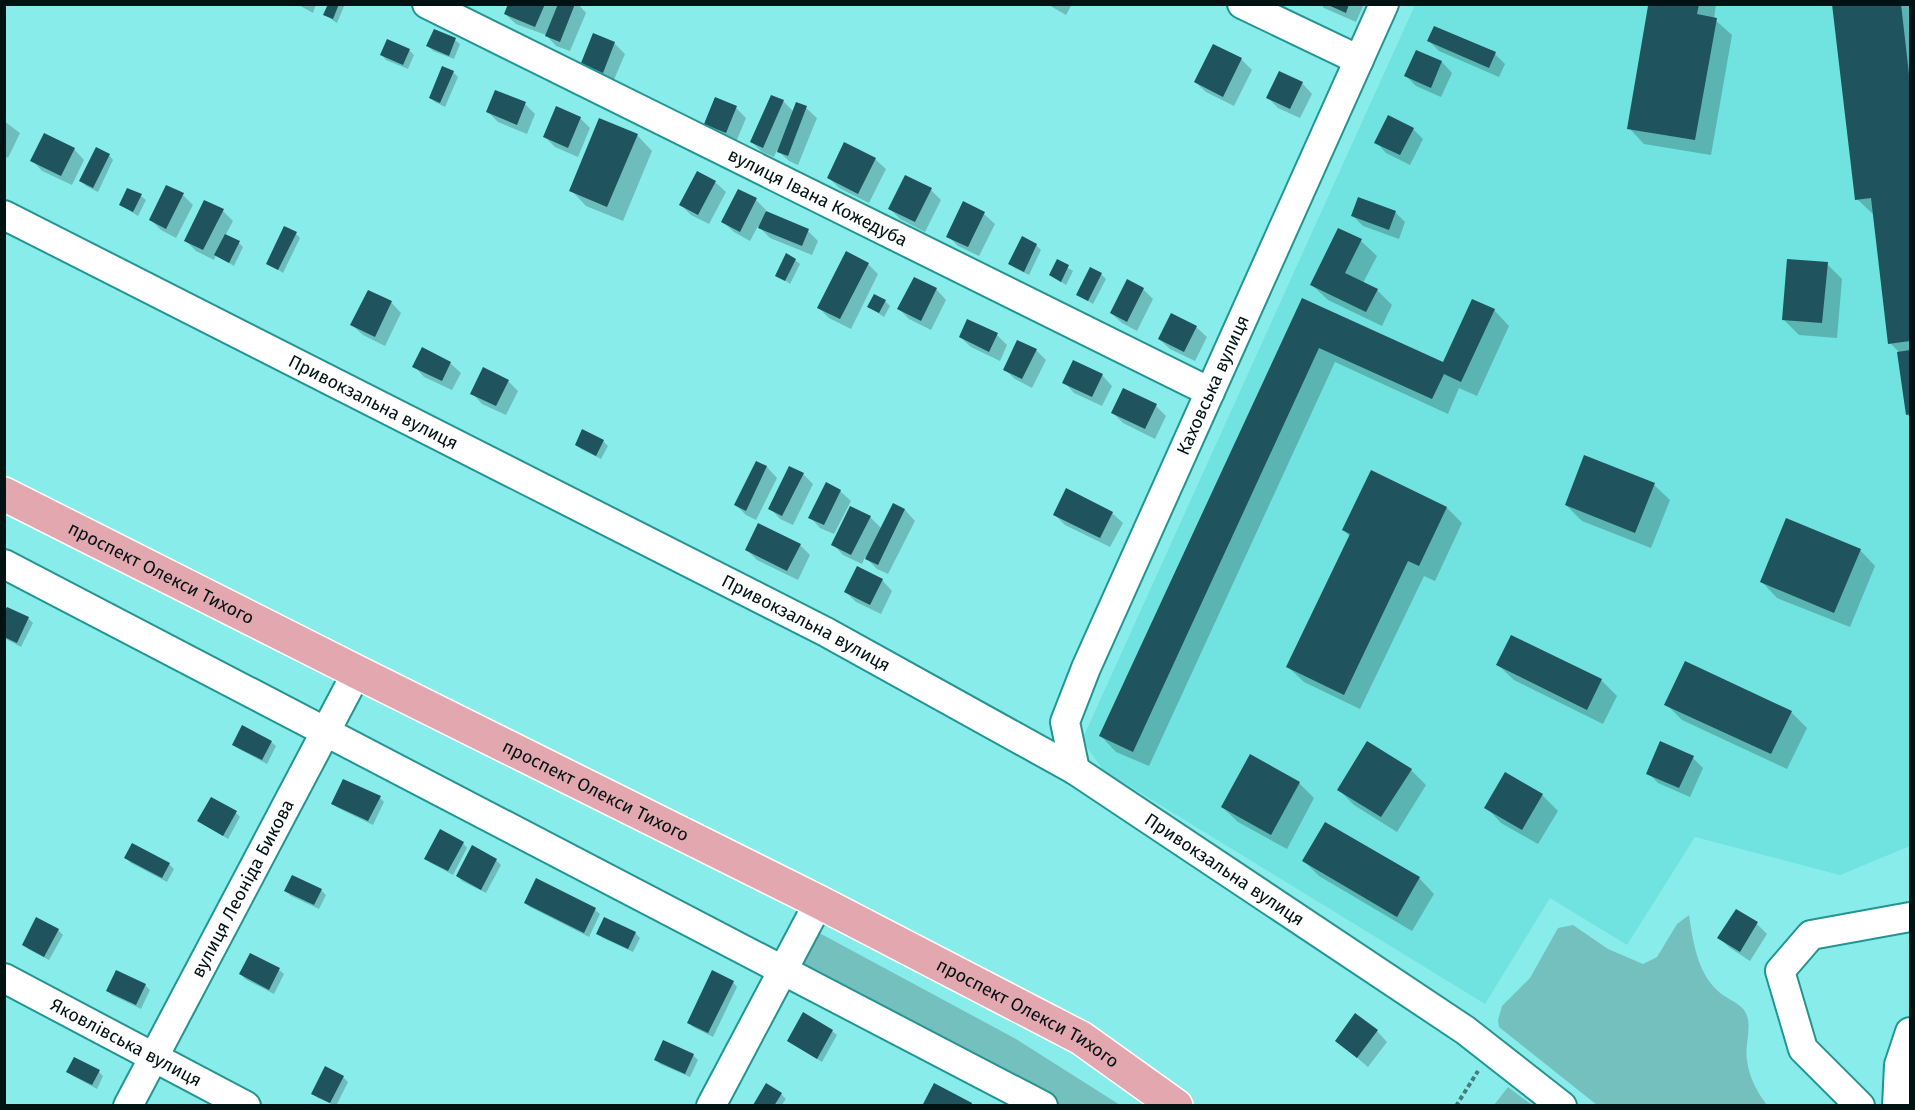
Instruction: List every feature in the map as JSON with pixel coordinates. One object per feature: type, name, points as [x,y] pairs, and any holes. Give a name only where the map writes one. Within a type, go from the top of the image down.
[{"type":"main road","name":"проспект Олекси Тихого","points":[[4,494],[819,902],[1081,1038],[1176,1106]]},
{"type":"street","name":"вулиця Івана Кожедуба","points":[[428,4],[1210,392]]},
{"type":"street","points":[[1242,4],[1359,60]]},
{"type":"street","name":"Каховська вулиця","points":[[1075,770],[1065,722],[1086,668],[1384,4]]},
{"type":"street","name":"Привокзальна вулиця","points":[[4,215],[826,632],[1075,770],[1465,1030],[1562,1106]]},
{"type":"street","points":[[4,564],[1043,1106]]},
{"type":"street","name":"вулиця Леоніда Бикова","points":[[128,1106],[357,672]]},
{"type":"street","points":[[711,1106],[819,902]]},
{"type":"street","points":[[1860,1106],[1803,1050],[1780,971],[1811,935],[1911,917]]},
{"type":"street","name":"Яковлівська вулиця","points":[[4,978],[246,1106]]},
{"type":"street","points":[[1897,1106],[1899,1065],[1911,1032]]},
{"type":"path","points":[[1456,1106],[1491,1050]]},
{"type":"shaded area","points":[[1415,5],[1910,5],[1910,846],[1840,875],[1695,837],[1627,945],[1550,898],[1485,1004],[1103,770],[1082,740]]},
{"type":"shaded area","points":[[1689,915],[1697,956],[1705,975],[1718,991],[1741,1007],[1747,1016],[1748,1066],[1754,1084],[1767,1105],[1597,1105],[1499,1027],[1498,1020],[1502,1006],[1530,978],[1558,928],[1573,925],[1608,949],[1643,964],[1657,957],[1677,924]]},
{"type":"shaded area","points":[[812,929],[1016,1039],[1120,1105],[1057,1105],[791,967]]},
{"type":"shaded area","points":[[1508,1087],[1532,1105],[1494,1105]]},
{"type":"building","points":[[328,4],[339,4],[333,19],[323,15]]},
{"type":"building","points":[[508,4],[545,4],[535,27],[504,14]]},
{"type":"building","points":[[558,4],[575,4],[560,42],[545,36]]},
{"type":"building","points":[[1326,4],[1349,4],[1346,13]]},
{"type":"building","points":[[1651,4],[1699,4],[1697,14],[1717,18],[1695,140],[1627,129],[1648,6]]},
{"type":"building","points":[[1832,4],[1901,4],[1910,83],[1910,341],[1888,344],[1871,198],[1855,200]]},
{"type":"building","points":[[1434,26],[1496,52],[1489,68],[1427,41]]},
{"type":"building","points":[[434,29],[456,38],[449,56],[426,46]]},
{"type":"building","points":[[593,33],[615,42],[603,73],[581,63]]},
{"type":"building","points":[[387,39],[410,49],[403,65],[380,55]]},
{"type":"building","points":[[1213,44],[1242,58],[1223,97],[1194,82]]},
{"type":"building","points":[[1416,50],[1442,61],[1431,88],[1404,76]]},
{"type":"building","points":[[442,66],[454,71],[440,103],[429,98]]},
{"type":"building","points":[[1279,71],[1303,82],[1290,109],[1266,98]]},
{"type":"building","points":[[495,90],[526,102],[517,125],[486,112]]},
{"type":"building","points":[[771,95],[784,100],[763,148],[750,142]]},
{"type":"building","points":[[715,97],[737,106],[726,133],[704,124]]},
{"type":"building","points":[[796,102],[807,106],[788,156],[777,152]]},
{"type":"building","points":[[556,106],[581,117],[568,148],[543,137]]},
{"type":"building","points":[[1388,115],[1414,128],[1400,155],[1374,143]]},
{"type":"building","points":[[599,118],[638,134],[607,207],[569,191]]},
{"type":"building","points":[[44,133],[75,148],[61,176],[30,161]]},
{"type":"building","points":[[844,142],[876,158],[858,194],[827,178]]},
{"type":"building","points":[[96,147],[110,154],[93,188],[79,181]]},
{"type":"building","points":[[697,171],[716,181],[698,215],[679,205]]},
{"type":"building","points":[[905,175],[932,188],[915,222],[888,209]]},
{"type":"building","points":[[166,185],[184,193],[166,229],[149,220]]},
{"type":"building","points":[[127,188],[142,194],[133,212],[119,205]]},
{"type":"building","points":[[738,189],[757,198],[740,232],[721,222]]},
{"type":"building","points":[[1358,197],[1396,211],[1389,230],[1351,216]]},
{"type":"building","points":[[204,200],[224,209],[203,250],[184,241]]},
{"type":"building","points":[[963,201],[985,212],[968,247],[946,237]]},
{"type":"building","points":[[766,211],[809,229],[802,246],[758,228]]},
{"type":"building","points":[[284,226],[297,232],[278,270],[266,264]]},
{"type":"building","points":[[1338,228],[1362,239],[1345,273],[1378,289],[1366,312],[1310,285]]},
{"type":"building","points":[[225,234],[240,241],[229,263],[214,255]]},
{"type":"building","points":[[1022,236],[1037,244],[1024,272],[1008,264]]},
{"type":"building","points":[[846,251],[869,263],[840,319],[817,308]]},
{"type":"building","points":[[786,253],[796,259],[785,281],[775,276]]},
{"type":"building","points":[[1057,259],[1069,265],[1061,282],[1049,275]]},
{"type":"building","points":[[1787,259],[1828,262],[1822,323],[1782,320]]},
{"type":"building","points":[[1090,267],[1102,273],[1088,301],[1076,295]]},
{"type":"building","points":[[914,277],[937,288],[921,321],[897,309]]},
{"type":"building","points":[[1127,279],[1144,288],[1127,322],[1110,313]]},
{"type":"building","points":[[368,290],[392,301],[375,337],[350,325]]},
{"type":"building","points":[[874,294],[886,300],[879,313],[867,307]]},
{"type":"building","points":[[1302,298],[1443,362],[1472,299],[1495,309],[1461,382],[1444,374],[1432,399],[1319,348],[1133,752],[1099,736]]},
{"type":"building","points":[[1171,313],[1197,326],[1184,352],[1158,339]]},
{"type":"building","points":[[967,319],[998,333],[989,352],[959,337]]},
{"type":"building","points":[[1017,340],[1037,349],[1022,379],[1003,370]]},
{"type":"building","points":[[422,347],[451,362],[442,381],[412,367]]},
{"type":"building","points":[[1910,350],[1910,414],[1906,415],[1897,352]]},
{"type":"building","points":[[1073,360],[1103,374],[1092,397],[1062,383]]},
{"type":"building","points":[[483,367],[509,380],[496,406],[470,394]]},
{"type":"building","points":[[1123,388],[1157,404],[1145,429],[1111,413]]},
{"type":"building","points":[[582,429],[604,440],[596,456],[575,445]]},
{"type":"building","points":[[1584,455],[1655,483],[1635,533],[1565,505]]},
{"type":"building","points":[[756,461],[767,466],[746,511],[734,505]]},
{"type":"building","points":[[789,466],[804,473],[782,516],[768,509]]},
{"type":"building","points":[[1371,470],[1447,507],[1419,566],[1408,561],[1344,695],[1286,667],[1350,534],[1342,530]]},
{"type":"building","points":[[826,482],[841,490],[824,525],[808,518]]},
{"type":"building","points":[[1066,488],[1113,512],[1100,538],[1053,515]]},
{"type":"building","points":[[893,503],[905,509],[878,565],[865,559]]},
{"type":"building","points":[[850,506],[871,516],[851,555],[831,545]]},
{"type":"building","points":[[1786,518],[1861,549],[1834,613],[1760,582]]},
{"type":"building","points":[[758,523],[801,544],[787,571],[745,550]]},
{"type":"building","points":[[857,566],[883,579],[870,605],[844,592]]},
{"type":"building","points":[[7,607],[29,617],[17,643],[4,637],[4,612]]},
{"type":"building","points":[[1511,635],[1602,679],[1587,710],[1496,665]]},
{"type":"building","points":[[1685,661],[1792,711],[1771,754],[1664,705]]},
{"type":"building","points":[[242,725],[272,741],[262,760],[232,745]]},
{"type":"building","points":[[1367,741],[1412,769],[1381,817],[1337,790]]},
{"type":"building","points":[[1660,741],[1694,756],[1679,788],[1646,774]]},
{"type":"building","points":[[1250,754],[1300,782],[1271,835],[1221,807]]},
{"type":"building","points":[[1505,772],[1543,794],[1522,830],[1484,808]]},
{"type":"building","points":[[343,779],[381,796],[368,821],[331,804]]},
{"type":"building","points":[[211,797],[237,811],[223,836],[197,821]]},
{"type":"building","points":[[1325,822],[1420,877],[1397,917],[1302,861]]},
{"type":"building","points":[[440,829],[464,842],[448,871],[424,859]]},
{"type":"building","points":[[132,843],[170,863],[162,878],[124,858]]},
{"type":"building","points":[[472,845],[497,859],[481,890],[456,876]]},
{"type":"building","points":[[292,875],[322,889],[314,905],[284,891]]},
{"type":"building","points":[[536,878],[596,908],[584,933],[524,903]]},
{"type":"building","points":[[1736,909],[1758,922],[1740,952],[1717,938]]},
{"type":"building","points":[[36,917],[59,929],[44,957],[22,945]]},
{"type":"building","points":[[604,917],[636,932],[628,949],[596,934]]},
{"type":"building","points":[[250,953],[280,968],[269,990],[239,974]]},
{"type":"building","points":[[116,970],[146,984],[136,1005],[106,991]]},
{"type":"building","points":[[712,970],[734,981],[708,1033],[687,1023]]},
{"type":"building","points":[[803,1012],[833,1030],[817,1059],[787,1041]]},
{"type":"building","points":[[1355,1013],[1378,1030],[1357,1058],[1335,1041]]},
{"type":"building","points":[[663,1040],[694,1054],[685,1074],[654,1060]]},
{"type":"building","points":[[74,1057],[100,1070],[92,1085],[66,1072]]},
{"type":"building","points":[[325,1066],[344,1076],[330,1103],[311,1094]]},
{"type":"building","points":[[766,1083],[782,1093],[774,1106],[753,1105]]},
{"type":"building","points":[[934,1083],[972,1103],[971,1106],[922,1106]]}]
